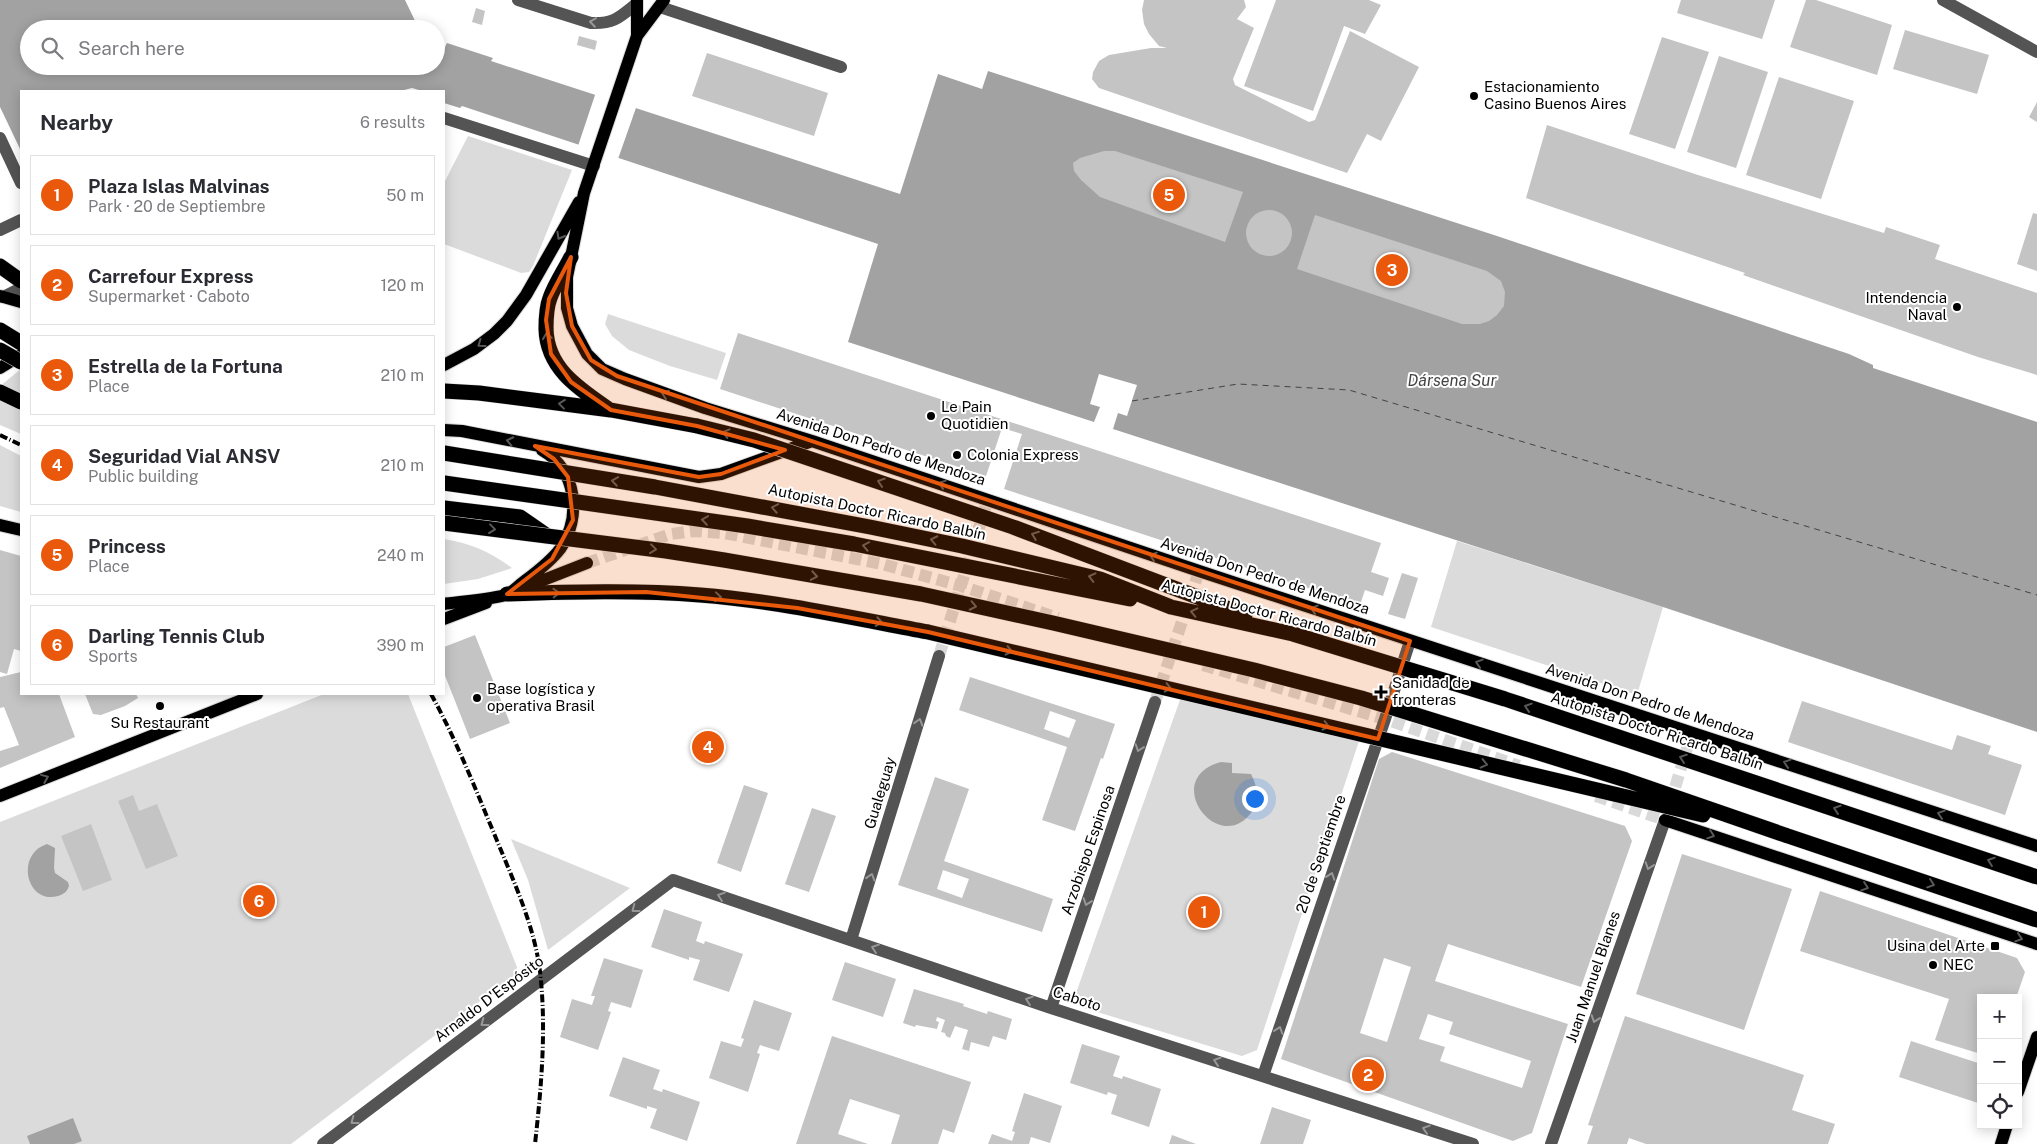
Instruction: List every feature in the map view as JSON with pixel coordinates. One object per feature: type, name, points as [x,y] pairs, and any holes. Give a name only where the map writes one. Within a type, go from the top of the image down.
[{"type":"highway","points":[[571,257],[550,299],[546,312],[547,340],[557,366],[578,388],[610,410]]},
{"type":"highway","points":[[0,266],[20,280]]},
{"type":"highway","points":[[0,330],[20,342]]},
{"type":"highway","points":[[0,350],[20,361]]},
{"type":"highway","points":[[445,391],[479,393],[610,410],[697,426],[763,443],[1013,527],[1293,634]]},
{"type":"highway","points":[[0,392],[20,402]]},
{"type":"highway","name":"Autopista Doctor Ricardo Balbín","points":[[445,453],[664,489],[870,526],[1100,579],[1171,607],[1293,634],[1514,702],[2037,877]]},
{"type":"highway","points":[[445,483],[747,526],[854,544],[1171,607]]},
{"type":"highway","points":[[445,508],[520,517],[546,535]]},
{"type":"highway","points":[[445,523],[676,552],[921,594],[1053,622],[1254,670],[1360,698],[1626,780],[2037,920]]},
{"type":"highway","points":[[507,594],[623,591],[700,595],[798,608],[928,632],[1786,835]]},
{"type":"main road","points":[[445,364],[479,346],[507,321],[526,295],[584,194],[637,36],[636,2]]},
{"type":"main road","points":[[637,36],[662,3]]},
{"type":"main road","name":"Avenida Don Pedro de Mendoza","points":[[584,194],[566,285],[569,317],[583,348],[597,365],[618,376],[663,393],[1410,641],[2037,846]]},
{"type":"main road","points":[[2,297],[20,302]]},
{"type":"main road","points":[[0,368],[20,356]]},
{"type":"main road","points":[[445,430],[462,430],[699,477],[721,474],[812,441]]},
{"type":"main road","points":[[445,604],[507,594],[552,559],[566,539],[573,520],[573,500],[568,477],[554,459],[535,446]]},
{"type":"main road","points":[[0,525],[20,530]]},
{"type":"main road","points":[[445,619],[587,563]]},
{"type":"main road","points":[[0,796],[254,695]]},
{"type":"main road","points":[[1665,820],[2037,944]]},
{"type":"main road","points":[[2021,1084],[2037,1038]]},
{"type":"main road","points":[[2000,1144],[2006,1129]]},
{"type":"street","points":[[518,0],[591,23],[616,20],[636,2]]},
{"type":"street","points":[[1943,0],[2037,52]]},
{"type":"street","points":[[662,3],[841,66]]},
{"type":"street","points":[[445,118],[595,160]]},
{"type":"street","points":[[0,138],[20,181]]},
{"type":"street","points":[[0,230],[20,220]]},
{"type":"street","points":[[2,297],[20,288]]},
{"type":"street","name":"20 de Septiembre","points":[[1263,1076],[1410,641]]},
{"type":"street","name":"Gualeguay","points":[[851,940],[939,656]]},
{"type":"street","name":"Arzobispo Espinosa","points":[[1051,1008],[1155,702]]},
{"type":"street","name":"Juan Manuel Blanes","points":[[1551,1144],[1665,820]]},
{"type":"street","name":"Caboto","points":[[673,880],[1051,1008],[1473,1144]]},
{"type":"street","name":"Arnaldo D'Espósito","points":[[323,1144],[673,880]]},
{"type":"highlighted area","points":[[571,257],[566,293],[572,326],[591,360],[617,376],[1410,641],[1378,739],[928,632],[797,608],[646,592],[507,594],[552,559],[573,520],[568,477],[554,459],[535,446],[699,477],[721,474],[785,450],[697,426],[611,410],[571,382],[551,354],[546,320],[549,299]]},
{"type":"shaded area","points":[[468,136],[572,170],[533,266],[529,272],[521,273],[445,244],[445,181]]},
{"type":"shaded area","points":[[608,314],[726,353],[717,380],[670,366],[629,350],[612,336],[605,324]]},
{"type":"shaded area","points":[[20,370],[20,434],[0,425],[0,386]]},
{"type":"shaded area","points":[[0,445],[20,455],[20,512],[0,506]]},
{"type":"shaded area","points":[[445,539],[480,549],[512,568],[478,579],[445,584]]},
{"type":"shaded area","points":[[1457,541],[1663,607],[1637,695],[1431,627]]},
{"type":"shaded area","points":[[321,695],[408,695],[517,967],[516,974],[291,1144],[0,1144],[0,822]]},
{"type":"shaded area","points":[[1181,697],[1360,738],[1257,1050],[1242,1056],[1084,1008],[1076,993]]},
{"type":"shaded area","points":[[511,839],[630,888],[548,950],[528,880]]},
{"type":"water","name":"Dársena Sur","points":[[0,0],[405,0],[415,20],[20,20],[20,75],[445,75],[445,47],[447,43],[493,58],[491,61],[900,194],[938,74],[982,89],[988,71],[1497,236],[1849,354],[1873,365],[1873,368],[2037,422],[2037,732],[1663,607],[1113,429],[1118,413],[1127,416],[1137,385],[1099,374],[1090,404],[1100,407],[1094,422],[848,342],[878,244],[462,106],[460,108],[445,103],[445,90],[419,90],[412,88],[404,90],[20,90],[20,149],[0,107]]},
{"type":"water","points":[[1221,762],[1232,763],[1232,773],[1251,774],[1257,792],[1253,810],[1240,823],[1226,826],[1212,821],[1201,811],[1195,798],[1195,784],[1203,771]]},
{"type":"water","points":[[47,844],[55,848],[55,873],[68,882],[69,886],[65,893],[58,896],[47,897],[38,893],[28,877],[28,867],[31,858],[37,849]]},
{"type":"water","points":[[73,1118],[82,1141],[74,1144],[30,1144],[27,1136]]},
{"type":"pier","points":[[596,92],[637,105],[618,159],[578,146]]},
{"type":"building","points":[[1144,0],[1244,0],[1246,7],[1237,19],[1254,28],[1233,79],[1235,85],[1309,122],[1315,120],[1350,31],[1419,67],[1381,141],[1367,134],[1347,173],[1099,88],[1092,79],[1093,72],[1099,61],[1109,55],[1151,48],[1167,48],[1159,46],[1149,34],[1144,24],[1142,10]]},
{"type":"building","points":[[1276,0],[1369,0],[1381,5],[1365,34],[1344,26],[1313,111],[1244,86]]},
{"type":"building","points":[[1681,0],[1775,0],[1762,39],[1677,13]]},
{"type":"building","points":[[1806,0],[1816,0],[1892,25],[1877,75],[1790,47]]},
{"type":"building","points":[[476,8],[485,11],[482,25],[472,22]]},
{"type":"building","points":[[1905,30],[1989,55],[1977,94],[1893,69]]},
{"type":"building","points":[[579,36],[597,41],[595,50],[577,45]]},
{"type":"building","points":[[1662,37],[1709,52],[1675,149],[1629,134]]},
{"type":"building","points":[[707,53],[828,93],[814,136],[692,96]]},
{"type":"building","points":[[1719,56],[1768,72],[1736,168],[1687,152]]},
{"type":"building","points":[[1779,77],[1854,101],[1821,199],[1746,175]]},
{"type":"building","points":[[2037,102],[2037,122],[2029,117]]},
{"type":"building","points":[[1547,125],[1698,175],[1884,233],[1886,227],[1940,245],[1935,259],[2037,293],[2037,375],[1978,357],[1743,275],[1745,273],[1526,198]]},
{"type":"building","points":[[1104,151],[1115,151],[1243,192],[1225,242],[1100,197],[1081,180],[1074,171],[1073,163],[1080,158]]},
{"type":"building","points":[[1269,210],[1282,214],[1288,220],[1292,233],[1288,246],[1282,252],[1269,256],[1256,252],[1250,246],[1246,233],[1250,220],[1256,214]]},
{"type":"building","points":[[2033,213],[2037,214],[2037,271],[2017,264]]},
{"type":"building","points":[[1315,215],[1487,271],[1501,281],[1505,292],[1504,306],[1489,321],[1480,324],[1462,324],[1297,269]]},
{"type":"building","name":"Colonia Express","points":[[738,333],[1381,543],[1371,572],[1389,578],[1383,596],[1365,590],[1360,605],[1004,489],[1022,434],[1002,428],[986,476],[720,389]]},
{"type":"building","points":[[0,550],[20,556],[20,651],[14,649],[7,674],[0,672]]},
{"type":"building","points":[[1402,573],[1418,578],[1405,619],[1388,614]]},
{"type":"building","name":"Base logística y operativa Brasil","points":[[475,635],[510,723],[470,739],[445,676],[445,647]]},
{"type":"building","points":[[20,672],[20,695],[59,695],[75,737],[0,768],[0,751],[19,745],[4,707],[0,708],[0,677]]},
{"type":"building","points":[[970,677],[1115,724],[1075,831],[1042,820],[1067,747],[959,710]],"holes":[[[1050,711],[1076,720],[1069,738],[1044,729]]]},
{"type":"building","points":[[85,695],[136,695],[138,698],[125,706],[101,715],[93,714]]},
{"type":"building","points":[[1802,701],[1952,750],[1957,735],[1991,746],[1988,754],[2022,765],[2005,815],[1788,742]]},
{"type":"building","points":[[1392,752],[1625,826],[1632,841],[1581,987],[1448,944],[1435,981],[1568,1024],[1532,1133],[1513,1141],[1281,1059],[1379,759]],"holes":[[[1384,958],[1411,967],[1387,1042],[1360,1033]],[[1428,1014],[1453,1022],[1449,1034],[1531,1061],[1522,1088],[1440,1061],[1445,1047],[1419,1039]]]},
{"type":"building","points":[[935,777],[969,789],[944,861],[1053,899],[1042,932],[898,885]],"holes":[[[943,870],[969,879],[962,898],[937,889]]]},
{"type":"building","points":[[744,785],[768,793],[741,872],[717,863]]},
{"type":"building","points":[[133,795],[139,811],[157,804],[178,856],[146,869],[118,801]]},
{"type":"building","points":[[812,808],[836,816],[809,892],[785,884]]},
{"type":"building","points":[[91,824],[112,880],[83,891],[61,836]]},
{"type":"building","points":[[1682,854],[1792,889],[1744,1030],[1636,994]]},
{"type":"building","name":"NEC","points":[[1820,891],[2017,958],[2025,972],[2017,994],[1977,994],[1977,1053],[1935,1040],[1949,999],[1800,951]]},
{"type":"building","points":[[664,909],[702,922],[696,941],[704,944],[705,941],[743,954],[729,992],[693,980],[700,960],[689,957],[689,960],[651,947]]},
{"type":"building","points":[[604,958],[643,970],[631,1008],[611,1002],[608,1011],[611,1012],[598,1050],[560,1037],[572,999],[592,1005],[595,996],[591,996]]},
{"type":"building","points":[[845,962],[896,979],[883,1017],[832,1000]]},
{"type":"building","points":[[914,989],[964,1004],[963,1006],[987,1014],[988,1011],[1012,1019],[1006,1040],[993,1036],[989,1047],[971,1042],[969,1051],[962,1049],[968,1030],[955,1026],[950,1038],[941,1032],[945,1020],[937,1017],[936,1021],[939,1022],[937,1029],[916,1025],[915,1027],[903,1023]]},
{"type":"building","points":[[754,1000],[792,1013],[779,1051],[760,1045],[757,1053],[760,1054],[748,1092],[709,1078],[721,1041],[741,1047],[744,1039],[741,1038]]},
{"type":"building","points":[[1625,1016],[1804,1075],[1792,1110],[1835,1124],[1828,1144],[1646,1144],[1629,1138],[1627,1144],[1587,1144],[1593,1126],[1588,1125]]},
{"type":"building","points":[[832,1036],[971,1082],[954,1133],[943,1129],[938,1144],[891,1144],[900,1115],[850,1099],[838,1134],[868,1144],[796,1144]]},
{"type":"building","points":[[1911,1041],[1977,1063],[1977,1103],[1899,1077]]},
{"type":"building","points":[[1082,1044],[1120,1056],[1113,1076],[1122,1079],[1123,1076],[1161,1089],[1149,1127],[1111,1114],[1117,1095],[1108,1092],[1107,1095],[1070,1083]]},
{"type":"building","points":[[623,1057],[660,1070],[653,1089],[662,1092],[663,1089],[700,1102],[687,1141],[650,1128],[657,1109],[647,1106],[647,1109],[609,1096]]},
{"type":"building","points":[[1024,1093],[1062,1106],[1050,1143],[1031,1137],[1029,1144],[988,1144],[992,1134],[1012,1141],[1015,1132],[1012,1131]]},
{"type":"building","points":[[1272,1107],[1311,1120],[1303,1144],[1260,1144]]},
{"type":"building","points":[[1172,1135],[1196,1144],[1169,1144]]},
{"type":"ferry route","points":[[1132,401],[1238,384],[1349,390],[2037,595]]},
{"type":"tunnel","points":[[939,656],[988,499]]},
{"type":"tunnel","points":[[587,563],[671,534],[694,531],[724,533],[882,564],[961,586],[1058,618]]},
{"type":"tunnel","points":[[1155,702],[1199,571]]},
{"type":"tunnel","points":[[1203,665],[1385,719],[1519,766]]},
{"type":"tunnel","points":[[1670,804],[1692,732]]},
{"type":"tunnel","points":[[1596,796],[1665,820]]},
{"type":"railway","points":[[0,435],[20,445]]},
{"type":"railway","points":[[432,695],[458,749],[512,876],[525,910],[535,945],[541,981],[543,1022],[541,1083],[535,1144]]},
{"type":"place","name":"Estacionamiento Casino Buenos Aires","points":[[1474,96]]},
{"type":"place","name":"Princess","points":[[1169,195]]},
{"type":"place","name":"Estrella de la Fortuna","points":[[1392,270]]},
{"type":"place","name":"Intendencia Naval","points":[[1957,307]]},
{"type":"place","name":"Le Pain Quotidien","points":[[931,416]]},
{"type":"place","name":"Colonia Express","points":[[957,455]]},
{"type":"place","name":"Sanidad de fronteras","points":[[1381,692]]},
{"type":"place","name":"Base logística y operativa Brasil","points":[[477,698]]},
{"type":"place","name":"Su Restaurant","points":[[160,706]]},
{"type":"place","name":"Seguridad Vial ANSV","points":[[708,747]]},
{"type":"place","name":"Darling Tennis Club","points":[[259,901]]},
{"type":"place","name":"Plaza Islas Malvinas","points":[[1204,912]]},
{"type":"place","name":"Usina del Arte","points":[[1995,946]]},
{"type":"place","name":"NEC","points":[[1933,965]]},
{"type":"place","name":"Carrefour Express","points":[[1368,1075]]}]
